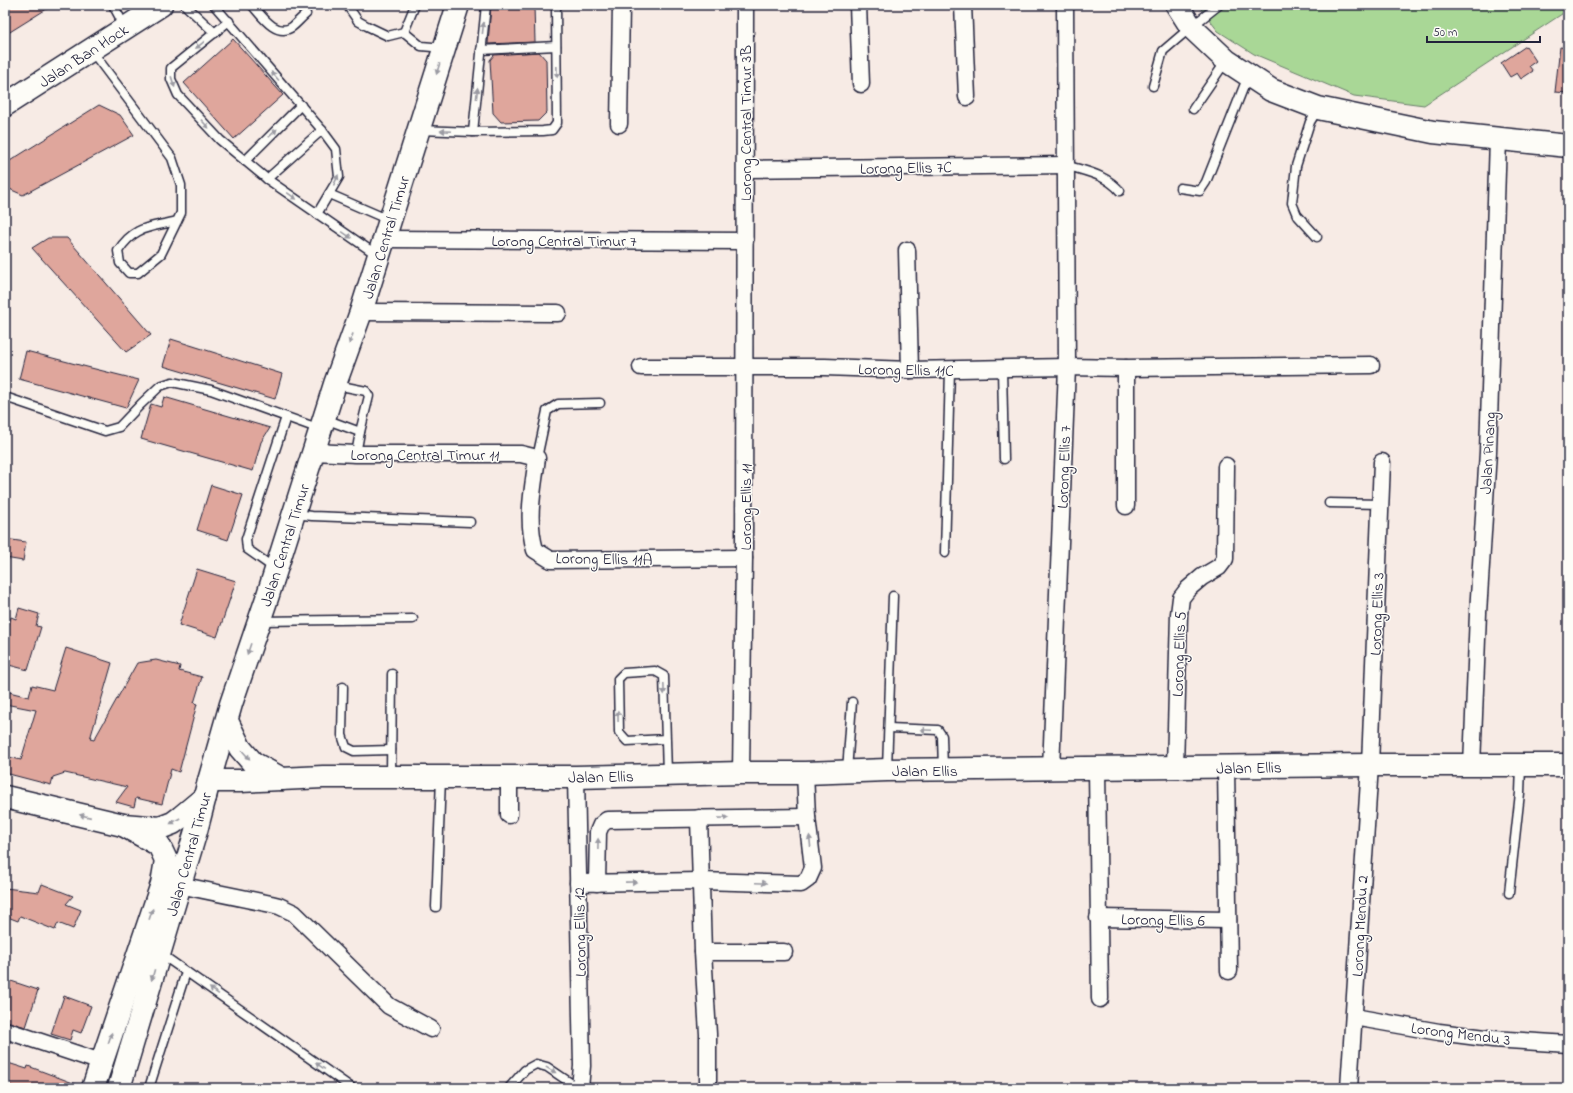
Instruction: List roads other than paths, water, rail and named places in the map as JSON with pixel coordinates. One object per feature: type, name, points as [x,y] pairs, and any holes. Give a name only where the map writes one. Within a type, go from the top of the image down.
[{"type":"main road","name":"Jalan Ban Hock","points":[[5,105],[161,5]]},
{"type":"main road","name":"Jalan Central Timur","points":[[119,1088],[196,831],[231,704],[335,384],[361,312],[458,5]]},
{"type":"main road","points":[[1177,5],[1190,26],[1226,61],[1272,90],[1318,108],[1433,132],[1568,146]]},
{"type":"main road","points":[[227,721],[240,748],[253,763],[282,779]]},
{"type":"main road","name":"Jalan Ellis","points":[[207,789],[282,779],[323,777],[576,777],[887,770],[1370,765],[1568,766]]},
{"type":"main road","points":[[5,797],[123,825],[160,828],[173,823],[182,817],[207,789]]},
{"type":"main road","name":"Jalan Central Timur","points":[[93,1088],[162,884],[166,860],[159,844],[123,825]]},
{"type":"street","points":[[619,124],[621,5]]},
{"type":"street","name":"Lorong Central Timur 3B","points":[[745,5],[745,241]]},
{"type":"street","points":[[858,5],[861,84]]},
{"type":"street","points":[[964,5],[967,97]]},
{"type":"street","name":"Lorong Ellis 7","points":[[1052,769],[1067,367],[1065,5]]},
{"type":"street","name":"Jalan Pinang","points":[[1472,766],[1478,613],[1488,452],[1498,139]]},
{"type":"street","name":"Lorong Ellis 7C","points":[[746,169],[1066,165]]},
{"type":"street","name":"Lorong Central Timur 7","points":[[384,238],[745,241]]},
{"type":"street","name":"Lorong Ellis 11","points":[[741,773],[744,558],[745,241]]},
{"type":"street","points":[[907,250],[910,370]]},
{"type":"street","points":[[361,312],[558,314]]},
{"type":"street","name":"Lorong Ellis 11C","points":[[641,367],[825,367],[950,370],[1067,367],[1126,368],[1371,365]]},
{"type":"street","points":[[1126,368],[1126,506]]},
{"type":"street","name":"Lorong Central Timur 11","points":[[314,452],[356,454],[520,454],[537,458]]},
{"type":"street","name":"Lorong Ellis 11A","points":[[537,458],[530,518],[531,537],[535,550],[551,560],[744,558]]},
{"type":"street","name":"Lorong Ellis 3","points":[[1370,765],[1382,462]]},
{"type":"street","name":"Lorong Ellis 5","points":[[1175,768],[1179,614],[1181,598],[1188,589],[1202,577],[1219,567],[1225,559],[1226,466]]},
{"type":"street","name":"Lorong Mendu 2","points":[[1349,1088],[1370,765]]},
{"type":"street","points":[[1226,767],[1229,971]]},
{"type":"street","points":[[1097,768],[1100,999]]},
{"type":"street","points":[[578,883],[701,881],[801,884],[808,879],[813,868],[807,817],[805,773]]},
{"type":"street","points":[[509,815],[510,777]]},
{"type":"street","name":"Lorong Ellis 12","points":[[576,777],[582,1066],[579,1088]]},
{"type":"street","points":[[597,883],[598,832],[601,825],[607,820],[807,817]]},
{"type":"street","points":[[699,818],[703,952],[708,1034],[708,1088]]},
{"type":"street","points":[[179,885],[271,904],[294,913],[389,1006],[431,1029]]},
{"type":"street","name":"Lorong Ellis 6","points":[[1098,918],[1228,920]]},
{"type":"street","points":[[703,952],[784,952]]},
{"type":"street","name":"Lorong Mendu 3","points":[[1354,1017],[1439,1032],[1493,1039],[1568,1044]]},
{"type":"street","points":[[5,1030],[101,1062]]},
{"type":"lane","points":[[114,5],[126,28]]},
{"type":"lane","points":[[185,5],[215,33]]},
{"type":"lane","points":[[214,5],[301,105],[336,149],[339,177],[317,214]]},
{"type":"lane","points":[[252,5],[270,25],[280,30],[291,28],[306,14]]},
{"type":"lane","points":[[347,5],[358,21],[388,36],[404,32]]},
{"type":"lane","points":[[404,32],[415,5]]},
{"type":"lane","points":[[473,132],[486,5]]},
{"type":"lane","points":[[418,130],[473,132],[552,130],[557,123],[556,5]]},
{"type":"lane","points":[[1153,86],[1163,51],[1190,26],[1219,5]]},
{"type":"lane","points":[[229,22],[171,68],[171,79],[178,95],[220,140],[267,179],[317,214],[384,238]]},
{"type":"lane","points":[[404,32],[421,46],[444,48]]},
{"type":"lane","points":[[481,50],[556,46]]},
{"type":"lane","points":[[91,50],[172,158],[181,185],[181,213],[161,254],[138,273],[128,273],[120,263],[118,250],[126,240],[140,229],[177,221]]},
{"type":"lane","points":[[1193,109],[1226,61]]},
{"type":"lane","points":[[1180,188],[1200,191],[1206,182],[1248,75]]},
{"type":"lane","points":[[245,161],[301,105]]},
{"type":"lane","points":[[1317,237],[1303,224],[1292,203],[1296,166],[1310,122],[1318,108]]},
{"type":"lane","points":[[267,179],[322,130]]},
{"type":"lane","points":[[1066,165],[1100,175],[1112,182],[1120,191]]},
{"type":"lane","points":[[329,194],[384,238]]},
{"type":"lane","points":[[1002,369],[1004,459]]},
{"type":"lane","points":[[945,553],[950,370]]},
{"type":"lane","points":[[8,398],[106,431],[119,427],[160,386],[172,382],[211,390],[286,418],[360,432]]},
{"type":"lane","points":[[335,384],[366,391],[369,396],[356,454]]},
{"type":"lane","points":[[537,458],[547,411],[558,404],[600,403]]},
{"type":"lane","points":[[275,569],[247,549],[246,539],[286,418]]},
{"type":"lane","points":[[1329,503],[1381,504]]},
{"type":"lane","points":[[294,513],[327,517],[470,522]]},
{"type":"lane","points":[[887,770],[893,596]]},
{"type":"lane","points":[[259,621],[413,619]]},
{"type":"lane","points":[[666,739],[627,741],[618,732],[618,679],[624,673],[655,671],[664,676],[666,739],[667,775]]},
{"type":"lane","points":[[391,777],[392,674]]},
{"type":"lane","points":[[343,687],[342,735],[346,747],[354,751],[391,750]]},
{"type":"lane","points":[[847,772],[852,702]]},
{"type":"lane","points":[[889,728],[938,730],[942,736],[943,770]]},
{"type":"lane","points":[[1509,893],[1520,793],[1521,766]]},
{"type":"lane","points":[[436,907],[442,777]]},
{"type":"lane","points":[[159,953],[352,1088]]},
{"type":"lane","points":[[149,1088],[186,972]]},
{"type":"lane","points":[[509,1088],[525,1070],[536,1064],[547,1067],[579,1088]]}]
